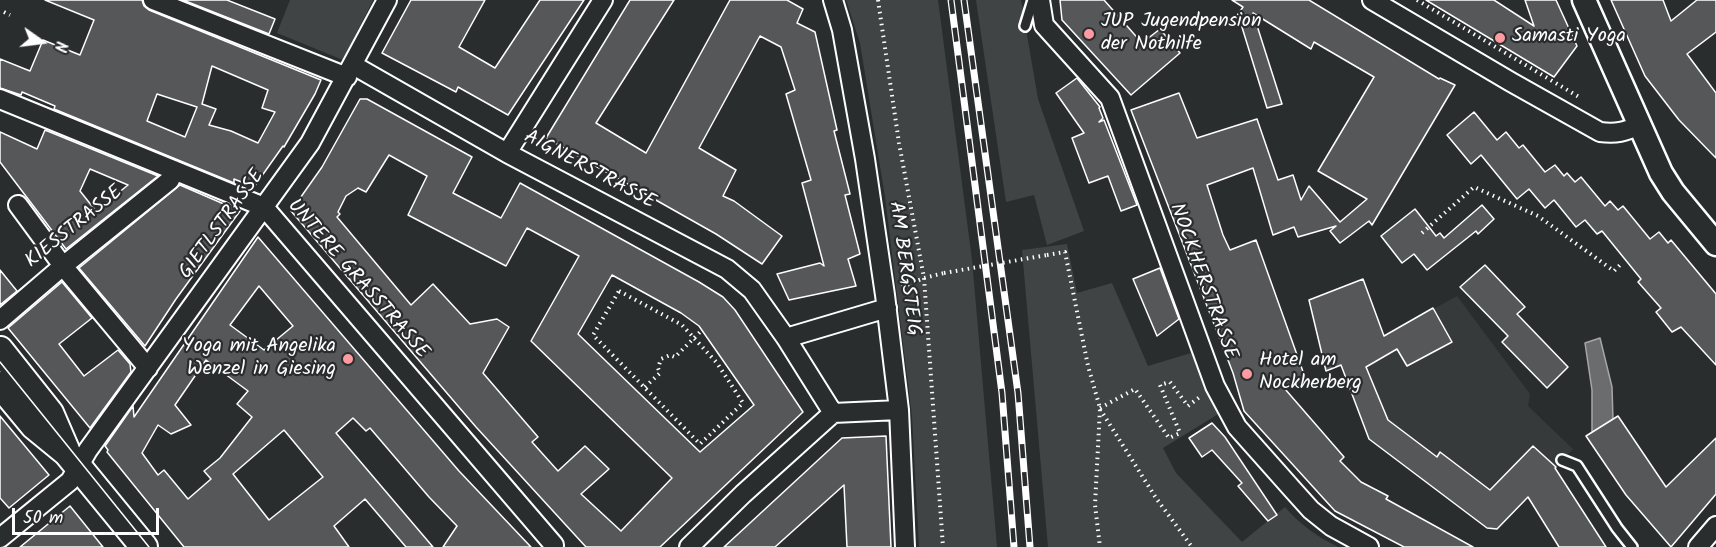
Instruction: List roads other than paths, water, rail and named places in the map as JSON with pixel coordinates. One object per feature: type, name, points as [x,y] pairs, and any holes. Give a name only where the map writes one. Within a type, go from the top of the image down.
[{"type":"main road","points":[[0,350],[50,413],[73,460]]},
{"type":"main road","points":[[0,385],[34,426],[73,460],[144,547]]},
{"type":"street","name":"AIGNERSTRASSE","points":[[153,0],[350,71],[727,269],[752,290],[786,338],[833,413]]},
{"type":"street","name":"GIETLSTRASSE","points":[[0,537],[70,481],[73,460],[88,450],[310,143],[387,0]]},
{"type":"street","points":[[507,153],[603,0]]},
{"type":"street","name":"AM BERGSTEIG","points":[[833,0],[842,30],[865,159],[886,301],[898,410],[905,547]]},
{"type":"street","name":"NOCKHERSTRASSE","points":[[1040,0],[1044,25],[1110,98],[1215,386],[1236,427],[1311,510],[1331,526],[1369,547]]},
{"type":"street","points":[[1372,0],[1600,132],[1613,134],[1625,132],[1639,125]]},
{"type":"street","points":[[1584,0],[1661,173],[1673,192],[1716,244]]},
{"type":"street","name":"UNTERE GRASSTRASSE","points":[[0,99],[264,207],[554,546]]},
{"type":"street","name":"KIESSTRASSE","points":[[0,320],[63,266],[171,180],[174,170]]},
{"type":"street","points":[[18,205],[63,266],[148,368]]},
{"type":"street","points":[[786,338],[886,301]]},
{"type":"street","points":[[689,547],[743,494],[833,413],[898,410]]},
{"type":"street","points":[[1698,547],[1716,526]]},
{"type":"lane","points":[[1025,26],[1033,0]]},
{"type":"lane","points":[[1562,460],[1577,466],[1632,547]]},
{"type":"tram line","points":[[0,362],[149,547]]},
{"type":"railway","points":[[951,0],[1002,393],[1014,547]]},
{"type":"railway","points":[[964,0],[1018,393],[1030,547]]},
{"type":"place","name":"JUP Jugendpension der Nothilfe","points":[[1089,34]]},
{"type":"place","name":"Samasti Yoga","points":[[1500,38]]},
{"type":"place","name":"Yoga mit Angelika Wenzel in Giesing","points":[[348,359]]},
{"type":"place","name":"Hotel am Nockherberg","points":[[1247,374]]}]
